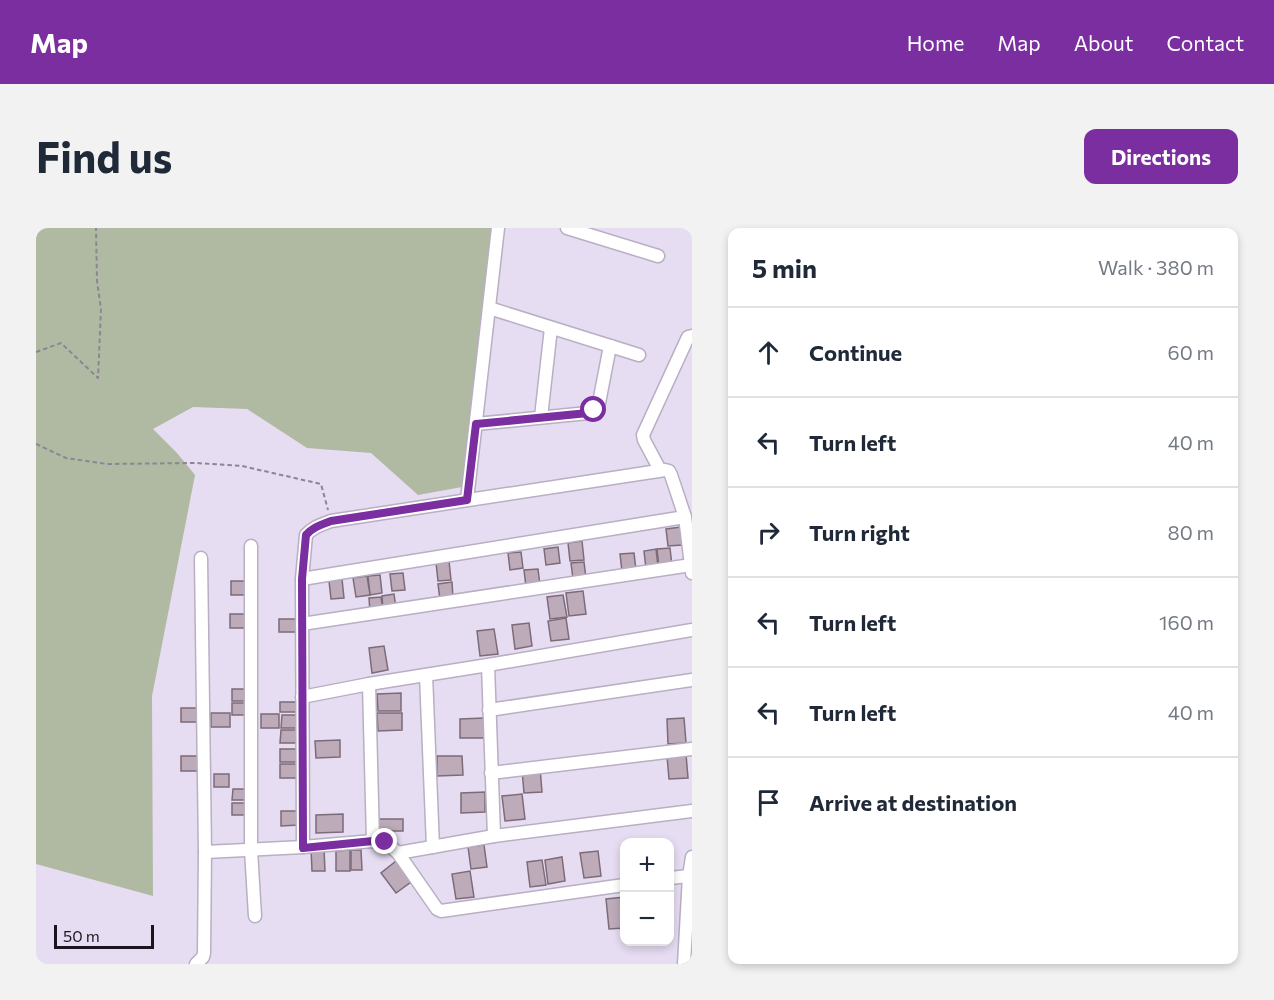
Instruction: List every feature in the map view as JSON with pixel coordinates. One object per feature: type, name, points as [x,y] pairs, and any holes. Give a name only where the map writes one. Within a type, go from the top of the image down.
[{"type":"street","points":[[467,500],[498,228]]},
{"type":"street","points":[[567,228],[658,256]]},
{"type":"street","points":[[489,308],[639,355]]},
{"type":"street","points":[[541,417],[551,328]]},
{"type":"street","points":[[660,470],[643,435],[688,337],[692,336]]},
{"type":"street","points":[[476,424],[588,413],[594,410],[599,402],[610,346]]},
{"type":"street","points":[[302,624],[691,569],[685,517],[671,475],[669,471],[660,470],[331,521],[310,530],[306,535],[302,579],[302,624],[302,697],[303,848]]},
{"type":"street","points":[[302,579],[685,517]]},
{"type":"street","points":[[251,546],[251,850],[255,916]]},
{"type":"street","points":[[196,964],[203,957],[204,952],[201,558]]},
{"type":"street","points":[[302,697],[692,630]]},
{"type":"street","points":[[488,665],[494,836]]},
{"type":"street","points":[[426,675],[433,847]]},
{"type":"street","points":[[489,710],[692,680]]},
{"type":"street","points":[[369,684],[373,841]]},
{"type":"street","points":[[491,773],[692,749]]},
{"type":"street","points":[[398,853],[494,836],[692,811]]},
{"type":"street","points":[[205,852],[385,842],[398,853],[437,909],[441,911],[620,886]]},
{"type":"street","points":[[684,964],[692,857]]},
{"type":"street","points":[[674,878],[689,876]]},
{"type":"path","points":[[36,352],[61,343],[98,378],[101,309],[97,281],[96,228]]},
{"type":"path","points":[[36,444],[66,458],[107,464],[196,463],[242,466],[321,484],[331,521]]},
{"type":"green space","points":[[36,228],[491,228],[462,487],[418,495],[371,453],[307,448],[247,409],[193,407],[153,429],[195,475],[152,696],[153,896],[36,864]]},
{"type":"building","points":[[681,527],[682,545],[668,546],[666,529]]},
{"type":"building","points":[[582,541],[584,560],[570,561],[568,543]]},
{"type":"building","points":[[558,547],[560,563],[546,565],[544,549]]},
{"type":"building","points":[[670,548],[672,566],[659,567],[657,549]]},
{"type":"building","points":[[656,549],[658,567],[646,569],[644,551]]},
{"type":"building","points":[[521,552],[523,568],[510,570],[508,553]]},
{"type":"building","points":[[634,553],[636,570],[622,572],[620,554]]},
{"type":"building","points":[[449,561],[451,580],[438,581],[436,563]]},
{"type":"building","points":[[584,562],[586,578],[573,579],[571,563]]},
{"type":"building","points":[[538,569],[540,585],[526,587],[524,570]]},
{"type":"building","points":[[403,573],[405,590],[392,591],[390,574]]},
{"type":"building","points":[[380,575],[382,593],[370,595],[368,576]]},
{"type":"building","points":[[367,576],[370,595],[356,597],[353,578]]},
{"type":"building","points":[[342,579],[344,598],[331,599],[329,581]]},
{"type":"building","points":[[231,581],[249,581],[248,595],[231,595]]},
{"type":"building","points":[[452,582],[453,598],[440,600],[438,584]]},
{"type":"building","points":[[583,591],[586,614],[569,616],[566,593]]},
{"type":"building","points":[[394,594],[396,608],[383,610],[382,596]]},
{"type":"building","points":[[563,595],[567,617],[550,619],[547,597]]},
{"type":"building","points":[[381,597],[383,610],[370,612],[369,598]]},
{"type":"building","points":[[230,614],[248,614],[248,628],[230,628]]},
{"type":"building","points":[[566,618],[569,639],[551,641],[548,621]]},
{"type":"building","points":[[279,619],[299,619],[299,632],[279,632]]},
{"type":"building","points":[[529,623],[532,646],[515,649],[512,625]]},
{"type":"building","points":[[494,629],[498,654],[480,656],[477,631]]},
{"type":"building","points":[[384,646],[388,670],[372,673],[369,648]]},
{"type":"building","points":[[232,689],[248,689],[248,701],[232,701]]},
{"type":"building","points":[[401,693],[401,711],[378,711],[377,694]]},
{"type":"building","points":[[280,702],[297,702],[297,712],[280,712]]},
{"type":"building","points":[[232,703],[248,703],[248,715],[232,715]]},
{"type":"building","points":[[181,708],[200,708],[200,722],[181,722]]},
{"type":"building","points":[[211,713],[230,713],[230,727],[211,727]]},
{"type":"building","points":[[377,713],[402,713],[402,730],[378,731]]},
{"type":"building","points":[[261,714],[279,714],[279,728],[261,728]]},
{"type":"building","points":[[282,715],[297,715],[297,728],[281,728]]},
{"type":"building","points":[[484,718],[485,738],[460,738],[460,719]]},
{"type":"building","points":[[684,718],[686,743],[668,744],[667,719]]},
{"type":"building","points":[[281,730],[299,730],[299,743],[280,743]]},
{"type":"building","points":[[340,740],[340,757],[316,758],[315,741]]},
{"type":"building","points":[[280,749],[300,749],[299,762],[280,762]]},
{"type":"building","points":[[686,754],[688,778],[669,779],[667,756]]},
{"type":"building","points":[[181,756],[201,756],[201,771],[181,771]]},
{"type":"building","points":[[437,756],[462,756],[463,775],[437,776]]},
{"type":"building","points":[[280,764],[300,764],[300,778],[280,778]]},
{"type":"building","points":[[540,768],[542,792],[524,793],[522,770]]},
{"type":"building","points":[[214,774],[229,774],[229,787],[214,787]]},
{"type":"building","points":[[233,789],[249,789],[249,800],[232,800]]},
{"type":"building","points":[[485,792],[485,812],[461,813],[461,793]]},
{"type":"building","points":[[522,794],[525,819],[505,821],[502,796]]},
{"type":"building","points":[[232,803],[249,803],[249,815],[232,815]]},
{"type":"building","points":[[281,811],[299,811],[299,825],[281,826]]},
{"type":"building","points":[[343,814],[343,832],[316,833],[316,815]]},
{"type":"building","points":[[377,819],[403,819],[403,831],[377,831]]},
{"type":"building","points":[[484,845],[487,867],[471,869],[468,847]]},
{"type":"building","points":[[311,849],[324,849],[325,871],[312,871]]},
{"type":"building","points":[[350,850],[350,871],[336,871],[336,851]]},
{"type":"building","points":[[351,850],[361,850],[362,870],[351,870]]},
{"type":"building","points":[[598,851],[601,876],[584,878],[580,853]]},
{"type":"building","points":[[562,857],[565,881],[548,884],[545,860]]},
{"type":"building","points":[[542,860],[546,885],[530,887],[527,862]]},
{"type":"building","points":[[396,861],[411,882],[396,893],[381,873]]},
{"type":"building","points":[[470,871],[474,897],[456,899],[452,874]]},
{"type":"building","points":[[620,897],[620,928],[609,929],[606,899]]},
{"type":"route","points":[[385,842],[373,841],[303,848],[302,579],[306,535],[310,530],[331,521],[467,500],[476,424],[588,413],[594,410]]}]
